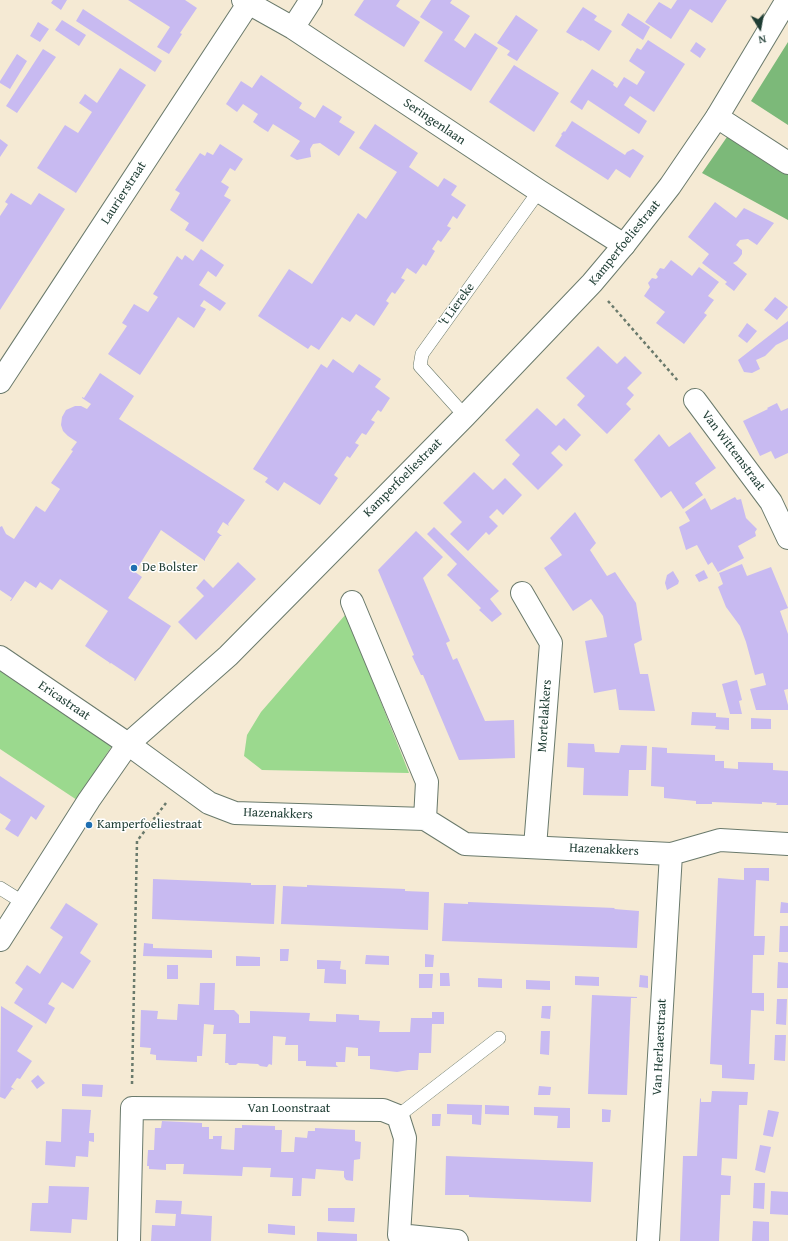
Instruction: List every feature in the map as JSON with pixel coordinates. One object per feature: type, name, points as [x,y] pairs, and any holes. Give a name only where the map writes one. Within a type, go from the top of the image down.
[{"type":"street","points":[[293,28],[311,0]]},
{"type":"street","name":"Kamperfoeliestraat","points":[[0,940],[89,800],[128,744],[228,656],[465,416],[592,283],[624,245],[670,186],[717,117],[786,0]]},
{"type":"street","name":"Seringenlaan","points":[[245,2],[293,28],[539,192],[624,245]]},
{"type":"street","name":"Laurierstraat","points":[[0,382],[245,2]]},
{"type":"street","points":[[717,117],[788,163]]},
{"type":"street","name":"Van Wittemstraat","points":[[695,400],[779,498],[788,538]]},
{"type":"street","name":"Mortelakkers","points":[[522,593],[551,643],[535,847]]},
{"type":"street","points":[[352,602],[427,782],[425,819]]},
{"type":"street","name":"Ericastraat","points":[[0,657],[128,744]]},
{"type":"street","name":"Hazenakkers","points":[[128,744],[209,803],[235,813],[425,819],[465,844],[671,854],[720,840],[788,844]]},
{"type":"street","name":"Van Herlaerstraat","points":[[648,1241],[671,854]]},
{"type":"street","points":[[129,1241],[132,1108]]},
{"type":"street","name":"Van Loonstraat","points":[[132,1108],[383,1110],[398,1116]]},
{"type":"street","points":[[398,1116],[405,1138],[398,1238],[457,1241]]},
{"type":"lane","name":"'t Liereke","points":[[465,416],[420,366],[422,354],[539,192]]},
{"type":"lane","points":[[0,888],[24,903]]},
{"type":"lane","points":[[398,1116],[499,1038]]},
{"type":"path","points":[[592,283],[695,400]]},
{"type":"path","points":[[132,1108],[137,841],[181,782]]},
{"type":"green space","points":[[788,42],[788,125],[751,101]]},
{"type":"green space","points":[[736,124],[788,158],[788,220],[702,173]]},
{"type":"green space","points":[[346,614],[409,773],[262,770],[244,756],[247,735],[261,712]]},
{"type":"green space","points":[[0,669],[113,744],[77,800],[0,749]]},
{"type":"building","points":[[53,0],[67,0],[61,10],[51,3]]},
{"type":"building","points":[[128,0],[185,0],[197,8],[180,33],[182,34],[169,54],[157,47],[170,27]]},
{"type":"building","points":[[364,0],[400,0],[396,6],[420,22],[404,47],[354,15]]},
{"type":"building","points":[[431,0],[452,0],[450,3],[470,16],[454,40],[465,48],[475,33],[498,48],[471,91],[424,61],[443,32],[420,17]]},
{"type":"building","points":[[677,0],[727,0],[712,23],[690,9],[671,39],[645,22],[659,2],[671,9]]},
{"type":"building","points":[[583,7],[597,16],[594,20],[612,31],[599,51],[566,32]]},
{"type":"building","points":[[83,9],[162,61],[155,72],[76,21]]},
{"type":"building","points":[[628,13],[650,27],[643,40],[621,25]]},
{"type":"building","points":[[516,15],[538,30],[517,61],[507,55],[510,51],[497,43]]},
{"type":"building","points":[[62,20],[86,35],[79,46],[55,30]]},
{"type":"building","points":[[38,22],[49,29],[40,42],[30,36]]},
{"type":"building","points":[[648,40],[685,64],[654,112],[630,96],[624,105],[647,121],[639,134],[588,100],[582,110],[570,102],[592,69],[614,83],[613,85],[617,88],[624,77],[637,85],[645,72],[629,61],[637,48],[641,50]]},
{"type":"building","points":[[696,42],[706,49],[700,58],[690,51]]},
{"type":"building","points":[[43,49],[56,57],[17,113],[6,106]]},
{"type":"building","points":[[17,54],[27,61],[10,89],[0,83],[0,81]]},
{"type":"building","points":[[514,65],[559,93],[534,132],[489,102]]},
{"type":"building","points":[[120,68],[146,85],[76,193],[37,168],[65,125],[78,133],[92,112],[79,103],[85,94],[97,103]]},
{"type":"building","points":[[261,75],[302,103],[299,108],[315,118],[323,105],[342,117],[339,122],[355,132],[339,156],[320,143],[313,144],[310,149],[311,157],[297,160],[290,156],[300,141],[273,124],[268,132],[260,127],[253,122],[258,114],[243,104],[237,112],[226,104],[241,81],[252,88]]},
{"type":"building","points":[[572,121],[625,155],[633,149],[644,156],[630,178],[616,169],[608,180],[555,146],[562,135],[561,134],[564,131],[565,132]]},
{"type":"building","points":[[375,124],[418,153],[409,167],[438,187],[444,178],[457,186],[451,195],[466,205],[457,219],[453,216],[447,226],[451,228],[441,242],[438,240],[432,249],[435,251],[426,266],[423,264],[416,274],[407,268],[401,278],[405,280],[395,294],[392,292],[386,301],[389,303],[374,326],[356,314],[350,322],[342,317],[319,350],[311,345],[308,349],[258,316],[289,269],[312,284],[358,213],[366,219],[397,172],[359,148]]},
{"type":"building","points":[[0,139],[8,145],[0,157]]},
{"type":"building","points":[[220,144],[243,159],[235,171],[230,168],[221,182],[229,187],[224,196],[231,200],[203,242],[185,230],[189,223],[170,210],[180,193],[175,190],[200,153],[205,156],[207,152],[213,155]]},
{"type":"building","points":[[11,193],[31,205],[39,193],[65,209],[0,310],[0,216],[8,204],[5,202]]},
{"type":"building","points":[[715,202],[736,218],[744,208],[774,223],[757,245],[748,239],[740,240],[736,245],[742,250],[742,254],[737,261],[733,263],[747,274],[734,291],[725,284],[727,282],[702,263],[709,254],[688,237]]},
{"type":"building","points":[[201,249],[224,265],[216,277],[208,271],[199,285],[226,303],[220,311],[204,300],[200,306],[206,309],[194,328],[178,317],[140,375],[108,354],[127,326],[122,323],[134,304],[148,312],[158,297],[153,294],[177,256],[182,260],[185,255],[193,261]]},
{"type":"building","points":[[671,260],[692,276],[699,267],[719,282],[708,296],[714,300],[704,313],[707,315],[684,344],[656,323],[665,312],[644,296],[650,287],[648,283],[652,278],[656,279],[658,277],[656,274],[660,268],[664,269]]},
{"type":"building","points":[[775,297],[788,307],[777,320],[764,310]]},
{"type":"building","points":[[788,321],[788,339],[776,345],[765,356],[756,360],[760,369],[752,373],[744,372],[738,360]]},
{"type":"building","points":[[747,323],[757,331],[747,343],[738,336]]},
{"type":"building","points":[[598,346],[617,364],[625,356],[642,373],[627,388],[634,395],[626,404],[631,409],[607,434],[577,405],[585,396],[566,378]]},
{"type":"building","points":[[333,359],[353,373],[359,364],[381,379],[375,387],[390,398],[381,412],[378,410],[371,420],[375,422],[366,435],[362,433],[355,443],[359,445],[350,458],[347,456],[334,475],[338,478],[320,505],[284,482],[278,491],[265,482],[268,478],[253,469],[321,364],[327,368]]},
{"type":"building","points":[[100,373],[134,396],[119,419],[245,500],[228,524],[229,526],[223,522],[217,532],[222,536],[220,536],[205,561],[161,530],[135,572],[142,577],[128,598],[171,626],[135,681],[135,679],[111,663],[109,664],[110,663],[85,646],[108,611],[60,579],[52,590],[40,582],[36,588],[25,581],[11,601],[12,598],[0,590],[0,527],[2,526],[6,534],[14,539],[36,506],[45,512],[60,489],[51,483],[73,451],[71,450],[77,442],[63,431],[61,425],[62,417],[66,410],[75,406],[81,406],[87,409],[91,404],[82,397],[84,398]]},
{"type":"building","points":[[777,403],[781,411],[788,408],[788,453],[775,459],[771,451],[760,456],[743,421]]},
{"type":"building","points":[[537,408],[556,426],[564,418],[581,435],[566,451],[559,445],[551,453],[563,465],[538,490],[512,464],[520,455],[505,440]]},
{"type":"building","points":[[690,432],[716,468],[695,483],[703,495],[683,509],[671,491],[661,498],[634,460],[659,434],[669,447]]},
{"type":"building","points":[[474,472],[493,490],[505,478],[522,495],[503,515],[497,509],[489,517],[498,526],[489,535],[486,532],[468,551],[450,534],[462,522],[443,503]]},
{"type":"building","points":[[735,497],[737,500],[741,499],[746,518],[757,529],[755,532],[756,536],[738,546],[744,558],[718,572],[712,562],[708,565],[697,545],[686,550],[679,527],[690,521],[685,512],[705,498],[711,510]]},
{"type":"building","points":[[575,512],[596,543],[590,550],[607,576],[615,572],[636,603],[642,640],[634,644],[640,674],[648,674],[655,711],[619,710],[616,689],[594,693],[585,641],[607,637],[603,616],[591,599],[573,611],[544,568],[562,555],[550,538]]},
{"type":"building","points":[[434,527],[499,591],[490,599],[502,614],[492,622],[479,610],[481,608],[447,575],[457,564],[427,534]]},
{"type":"building","points":[[416,531],[443,557],[423,578],[450,641],[446,643],[453,660],[457,658],[485,721],[514,720],[515,758],[459,760],[423,675],[421,675],[412,656],[414,655],[378,570]]},
{"type":"building","points":[[238,562],[256,579],[196,640],[178,622],[204,596],[196,588],[204,579],[213,588]]},
{"type":"building","points":[[742,564],[747,576],[771,567],[788,608],[780,611],[788,634],[788,689],[784,690],[788,710],[756,710],[750,689],[766,685],[763,673],[755,675],[740,626],[726,607],[718,587],[723,584],[719,573]]},
{"type":"building","points":[[704,570],[708,578],[699,582],[695,575]]},
{"type":"building","points":[[673,571],[679,581],[678,584],[667,590],[665,583],[667,575]]},
{"type":"building","points":[[737,680],[742,700],[739,701],[742,714],[730,714],[722,684]]},
{"type":"building","points":[[692,712],[716,713],[716,717],[729,718],[729,730],[715,729],[716,726],[691,725]]},
{"type":"building","points":[[751,718],[771,719],[771,729],[751,729]]},
{"type":"building","points":[[568,743],[594,744],[595,752],[619,753],[621,745],[647,746],[646,770],[629,770],[628,796],[583,795],[584,768],[567,767]]},
{"type":"building","points":[[652,747],[667,748],[667,753],[715,755],[715,761],[724,761],[724,768],[738,769],[738,762],[773,763],[773,770],[788,771],[788,805],[776,805],[777,803],[762,802],[762,804],[712,802],[712,804],[696,804],[696,801],[664,798],[664,787],[651,786]]},
{"type":"building","points":[[0,776],[45,806],[36,820],[31,816],[18,837],[5,829],[11,820],[0,813]]},
{"type":"building","points":[[744,868],[769,868],[769,881],[756,880],[754,936],[765,936],[764,955],[753,955],[752,993],[764,993],[764,1011],[751,1010],[749,1064],[755,1064],[754,1080],[722,1078],[722,1065],[710,1064],[718,878],[744,880]]},
{"type":"building","points":[[153,879],[251,883],[251,885],[276,885],[274,924],[152,919]]},
{"type":"building","points":[[307,885],[405,889],[405,891],[429,892],[428,930],[281,924],[283,886],[307,887]]},
{"type":"building","points":[[468,902],[615,908],[614,909],[639,911],[637,948],[442,941],[444,903],[468,904]]},
{"type":"building","points":[[781,902],[788,903],[788,913],[780,913]]},
{"type":"building","points":[[66,903],[98,924],[80,953],[91,961],[73,989],[62,982],[48,1004],[55,1008],[46,1024],[14,1003],[23,989],[15,983],[27,965],[40,974],[63,937],[50,928]]},
{"type":"building","points":[[780,926],[788,926],[788,952],[779,952]]},
{"type":"building","points":[[144,943],[153,944],[153,948],[212,950],[212,958],[143,956]]},
{"type":"building","points":[[280,949],[289,949],[288,961],[280,961]]},
{"type":"building","points":[[425,954],[434,955],[433,967],[425,967]]},
{"type":"building","points":[[366,955],[389,956],[389,965],[365,964]]},
{"type":"building","points":[[236,956],[260,957],[260,966],[236,966]]},
{"type":"building","points":[[317,960],[341,961],[340,969],[346,970],[346,984],[324,983],[325,969],[317,969]]},
{"type":"building","points":[[778,962],[788,963],[788,988],[777,988]]},
{"type":"building","points":[[167,965],[178,965],[178,979],[167,979]]},
{"type":"building","points":[[440,973],[449,973],[450,986],[440,986]]},
{"type":"building","points":[[419,974],[433,974],[432,988],[419,988]]},
{"type":"building","points":[[640,975],[648,976],[648,988],[639,987]]},
{"type":"building","points":[[575,976],[599,977],[599,986],[575,985]]},
{"type":"building","points":[[478,978],[502,979],[502,988],[478,987]]},
{"type":"building","points":[[526,980],[550,981],[550,990],[526,989]]},
{"type":"building","points":[[200,983],[215,983],[214,1010],[234,1010],[239,1015],[239,1023],[250,1023],[250,1011],[310,1013],[309,1021],[336,1022],[336,1014],[359,1015],[359,1020],[380,1021],[379,1032],[410,1032],[411,1018],[432,1018],[432,1012],[444,1012],[444,1024],[432,1024],[431,1053],[419,1053],[418,1070],[397,1072],[370,1069],[370,1056],[358,1056],[358,1048],[346,1047],[345,1062],[336,1062],[338,1067],[306,1066],[306,1061],[298,1061],[298,1045],[285,1045],[286,1037],[273,1036],[272,1065],[269,1064],[267,1067],[260,1066],[258,1064],[238,1063],[236,1065],[229,1065],[228,1063],[225,1063],[226,1034],[213,1034],[214,1025],[204,1024],[202,1056],[197,1056],[197,1062],[156,1060],[156,1055],[150,1054],[151,1048],[140,1047],[141,1010],[158,1011],[157,1019],[177,1020],[178,1004],[199,1005]]},
{"type":"building","points":[[592,995],[637,997],[631,998],[627,1095],[588,1094]]},
{"type":"building","points":[[777,999],[787,999],[786,1025],[776,1024]]},
{"type":"building","points":[[1,1006],[33,1026],[17,1051],[32,1061],[20,1079],[17,1078],[11,1087],[15,1090],[12,1089],[5,1099],[0,1097]]},
{"type":"building","points":[[542,1006],[551,1006],[550,1019],[541,1018]]},
{"type":"building","points":[[541,1031],[550,1031],[549,1055],[540,1054]]},
{"type":"building","points":[[775,1035],[786,1035],[785,1061],[774,1060]]},
{"type":"building","points":[[38,1075],[45,1083],[37,1089],[31,1081]]},
{"type":"building","points":[[82,1084],[103,1085],[102,1097],[82,1096]]},
{"type":"building","points":[[539,1086],[551,1087],[550,1095],[538,1095]]},
{"type":"building","points":[[712,1091],[748,1092],[747,1105],[739,1105],[737,1159],[722,1158],[721,1175],[731,1176],[730,1195],[721,1195],[719,1241],[680,1241],[683,1156],[697,1156],[700,1099],[701,1098],[701,1102],[711,1102]]},
{"type":"building","points":[[447,1104],[482,1105],[481,1125],[472,1124],[472,1115],[447,1114]]},
{"type":"building","points":[[485,1105],[509,1106],[509,1115],[485,1114]]},
{"type":"building","points":[[534,1107],[570,1108],[570,1128],[557,1128],[558,1116],[534,1115]]},
{"type":"building","points":[[62,1109],[91,1110],[89,1133],[94,1133],[94,1142],[89,1141],[88,1157],[76,1156],[75,1167],[45,1165],[46,1141],[61,1142]]},
{"type":"building","points":[[602,1109],[611,1110],[610,1122],[602,1122]]},
{"type":"building","points":[[768,1110],[779,1112],[773,1137],[763,1135]]},
{"type":"building","points":[[432,1114],[441,1114],[440,1126],[432,1126]]},
{"type":"building","points":[[162,1121],[202,1123],[202,1127],[209,1127],[209,1139],[213,1139],[213,1136],[222,1136],[221,1149],[234,1150],[235,1128],[242,1128],[242,1125],[275,1126],[275,1130],[282,1130],[281,1152],[294,1152],[295,1137],[307,1138],[308,1131],[315,1131],[315,1128],[355,1130],[355,1141],[361,1142],[360,1159],[354,1160],[353,1181],[346,1180],[344,1177],[344,1171],[316,1169],[315,1179],[302,1178],[301,1196],[292,1196],[293,1178],[270,1177],[271,1168],[243,1167],[242,1176],[183,1174],[184,1164],[166,1164],[166,1170],[149,1169],[149,1166],[147,1166],[148,1150],[154,1150],[155,1128],[161,1128]]},
{"type":"building","points":[[760,1145],[771,1147],[765,1173],[755,1170]]},
{"type":"building","points":[[446,1156],[593,1162],[591,1202],[445,1195]]},
{"type":"building","points":[[754,1183],[765,1183],[764,1209],[753,1208]]},
{"type":"building","points":[[49,1186],[89,1187],[87,1220],[72,1219],[71,1233],[30,1231],[32,1203],[48,1203]]},
{"type":"building","points":[[771,1191],[788,1192],[788,1215],[770,1214]]},
{"type":"building","points":[[156,1200],[182,1201],[181,1214],[212,1216],[211,1241],[151,1241],[152,1225],[175,1226],[176,1214],[155,1213]]},
{"type":"building","points":[[328,1208],[355,1208],[354,1222],[328,1221]]},
{"type":"building","points":[[753,1221],[769,1222],[769,1241],[752,1241]]},
{"type":"building","points":[[268,1224],[295,1226],[295,1235],[268,1233]]},
{"type":"building","points":[[317,1232],[357,1234],[357,1241],[317,1241]]},
{"type":"place","name":"De Bolster","points":[[134,568]]},
{"type":"place","name":"Kamperfoeliestraat","points":[[89,825]]}]
